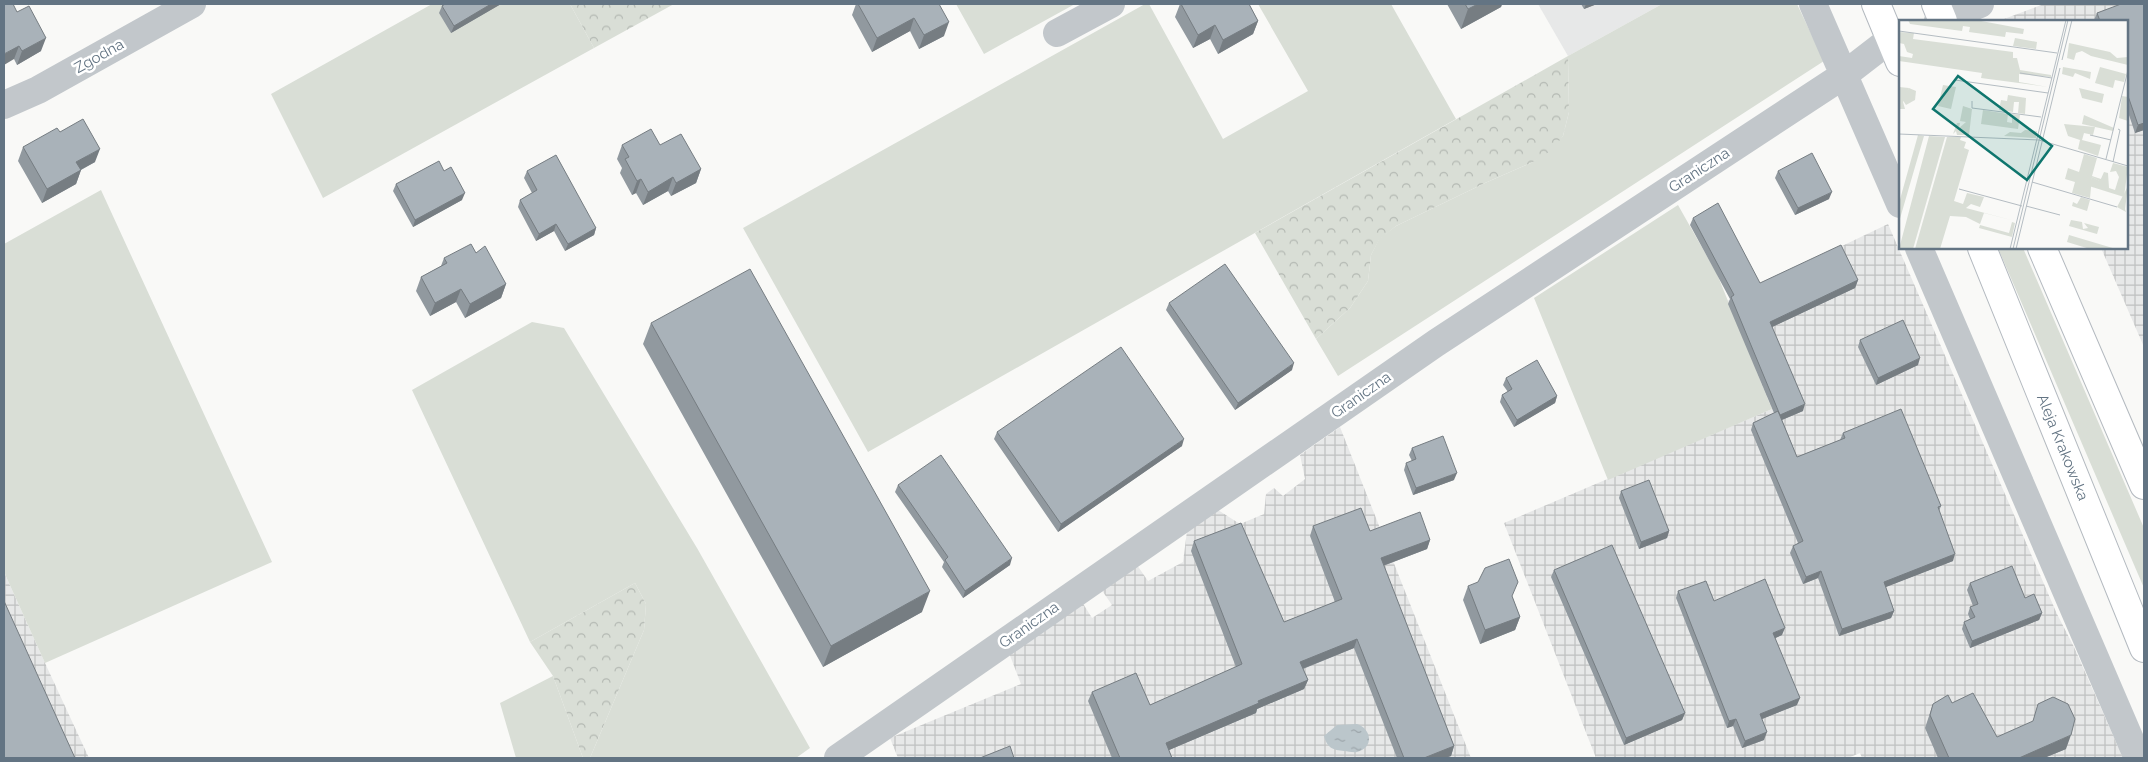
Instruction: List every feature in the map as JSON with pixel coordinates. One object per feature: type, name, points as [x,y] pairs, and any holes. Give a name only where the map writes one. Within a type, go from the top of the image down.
[{"type":"main road","points":[[1876,4],[1898,47]]},
{"type":"main road","name":"Aleja Krakowska","points":[[1982,249],[2144,648]]},
{"type":"main road","points":[[2042,249],[2144,485]]},
{"type":"street","name":"Zgodna","points":[[4,105],[38,90],[192,4]]},
{"type":"street","points":[[1057,33],[1111,4]]},
{"type":"street","points":[[1813,4],[1899,202]]},
{"type":"street","points":[[1940,16],[1980,4]]},
{"type":"street","name":"Graniczna","points":[[838,758],[1436,343],[1844,75],[1879,48],[1898,47]]},
{"type":"street","points":[[1919,249],[2138,758]]},
{"type":"shaded area","points":[[1538,4],[1662,4],[1568,56]]},
{"type":"shaded area","points":[[2044,4],[2144,4],[2144,347],[2101,249],[2128,249],[2128,20],[2004,19]]},
{"type":"shaded area","points":[[1888,224],[2057,614],[2074,647],[2123,758],[1862,758],[1860,753],[1848,758],[1596,758],[1504,523],[1772,409],[1727,301]]},
{"type":"shaded area","points":[[1340,427],[1471,758],[898,758],[890,738],[1021,684],[1009,653],[1082,602],[1092,618],[1112,605],[1101,589],[1137,565],[1148,581],[1183,562],[1187,531],[1218,510],[1240,524],[1264,514],[1266,494],[1274,488],[1283,496],[1305,479],[1300,455]]},
{"type":"shaded area","points":[[4,572],[45,663],[89,758],[4,758]]},
{"type":"green space","points":[[432,4],[570,4],[594,48],[323,198],[271,94]]},
{"type":"green space","points":[[570,4],[674,4],[594,48]]},
{"type":"green space","points":[[956,4],[1075,4],[984,54]]},
{"type":"green space","points":[[1145,4],[1149,4],[1223,139],[1308,91],[1258,4],[1391,4],[1456,119],[868,452],[743,228]]},
{"type":"green space","points":[[1662,4],[1797,4],[1824,61],[1338,376],[1316,339],[1350,308],[1368,281],[1371,255],[1379,239],[1396,226],[1533,162],[1563,136],[1569,112],[1568,56]]},
{"type":"green space","points":[[1568,56],[1569,112],[1563,136],[1552,150],[1533,162],[1396,226],[1379,240],[1371,255],[1368,281],[1350,308],[1316,339],[1255,233]]},
{"type":"green space","points":[[101,190],[272,562],[45,663],[4,572],[4,244]]},
{"type":"green space","points":[[1678,205],[1717,274],[1772,409],[1608,480],[1534,298]]},
{"type":"green space","points":[[1998,249],[2023,249],[2144,528],[2144,588]]},
{"type":"green space","points":[[532,322],[564,328],[697,548],[810,748],[796,758],[590,758],[644,630],[646,604],[635,583],[530,642],[412,390]]},
{"type":"green space","points":[[635,583],[646,604],[644,630],[590,758],[583,758],[553,676],[530,642]]},
{"type":"green space","points":[[553,676],[583,758],[516,758],[500,703]]},
{"type":"water","points":[[1357,724],[1366,730],[1369,738],[1366,747],[1362,750],[1355,752],[1340,751],[1331,748],[1327,743],[1324,736],[1337,725]]},
{"type":"building","points":[[4,4],[13,4],[17,12],[29,6],[46,38],[22,51],[19,46],[4,54]]},
{"type":"building","points":[[445,4],[491,4],[454,26],[442,6]]},
{"type":"building","points":[[858,4],[939,4],[949,22],[924,35],[914,18],[877,38]]},
{"type":"building","points":[[1181,4],[1249,4],[1258,21],[1223,40],[1215,25],[1198,35]]},
{"type":"building","points":[[1465,4],[1478,4],[1468,9]]},
{"type":"building","points":[[2121,4],[2144,4],[2144,123],[2138,125],[2128,96],[2128,20],[2100,20],[2097,13]]},
{"type":"building","points":[[83,119],[100,149],[76,162],[81,170],[47,189],[23,147],[57,128],[60,132]]},
{"type":"building","points":[[651,129],[660,145],[681,134],[701,169],[676,183],[673,177],[648,192],[641,179],[637,181],[625,159],[629,157],[622,145]]},
{"type":"building","points":[[1812,153],[1832,192],[1798,208],[1778,171]]},
{"type":"building","points":[[556,155],[596,228],[568,244],[556,224],[539,234],[520,200],[537,190],[527,171]]},
{"type":"building","points":[[439,161],[444,171],[451,167],[465,193],[415,220],[396,184]]},
{"type":"building","points":[[1718,203],[1760,283],[1841,245],[1858,280],[1770,322],[1805,404],[1780,415],[1731,297],[1734,295],[1693,218]]},
{"type":"building","points":[[471,244],[476,253],[485,246],[506,284],[470,304],[461,289],[435,303],[421,277],[447,263],[444,258]]},
{"type":"building","points":[[1225,264],[1294,363],[1238,403],[1169,303]]},
{"type":"building","points":[[750,269],[930,591],[831,646],[651,323]]},
{"type":"building","points":[[1903,320],[1920,358],[1878,378],[1860,340]]},
{"type":"building","points":[[1121,347],[1184,439],[1061,524],[997,432]]},
{"type":"building","points":[[1537,360],[1557,396],[1517,420],[1502,395],[1512,389],[1506,378]]},
{"type":"building","points":[[1901,409],[1941,506],[1938,507],[1955,554],[1884,582],[1894,611],[1842,629],[1821,571],[1806,577],[1793,546],[1803,541],[1753,423],[1778,411],[1797,457],[1845,438],[1843,433]]},
{"type":"building","points":[[1443,436],[1457,473],[1416,488],[1406,463],[1416,459],[1412,448]]},
{"type":"building","points":[[941,455],[1012,558],[965,591],[945,560],[948,557],[898,485]]},
{"type":"building","points":[[1649,480],[1669,531],[1641,542],[1621,491]]},
{"type":"building","points":[[1361,508],[1370,531],[1420,512],[1430,540],[1381,558],[1454,746],[1424,758],[1404,758],[1357,639],[1300,662],[1308,680],[1166,743],[1172,758],[1120,758],[1092,692],[1136,673],[1150,705],[1242,664],[1194,541],[1241,523],[1284,622],[1342,599],[1313,526]]},
{"type":"building","points":[[1612,545],[1685,713],[1626,738],[1554,570]]},
{"type":"building","points":[[1509,559],[1518,582],[1512,596],[1520,617],[1485,630],[1468,586],[1478,582],[1485,568]]},
{"type":"building","points":[[2012,566],[2025,598],[2034,594],[2042,613],[1972,641],[1964,622],[1975,617],[1970,607],[1978,604],[1970,583]]},
{"type":"building","points":[[1765,579],[1785,628],[1773,633],[1800,698],[1760,714],[1767,732],[1745,741],[1736,719],[1729,721],[1678,591],[1706,581],[1714,601]]},
{"type":"building","points":[[4,601],[75,758],[5,758],[4,756]]},
{"type":"building","points":[[1973,693],[1997,737],[2033,721],[2038,704],[2053,697],[2068,704],[2075,719],[2071,735],[2019,758],[1949,758],[1930,715],[1933,704],[1948,695],[1952,703]]},
{"type":"building","points":[[1010,746],[1014,758],[980,758]]}]
